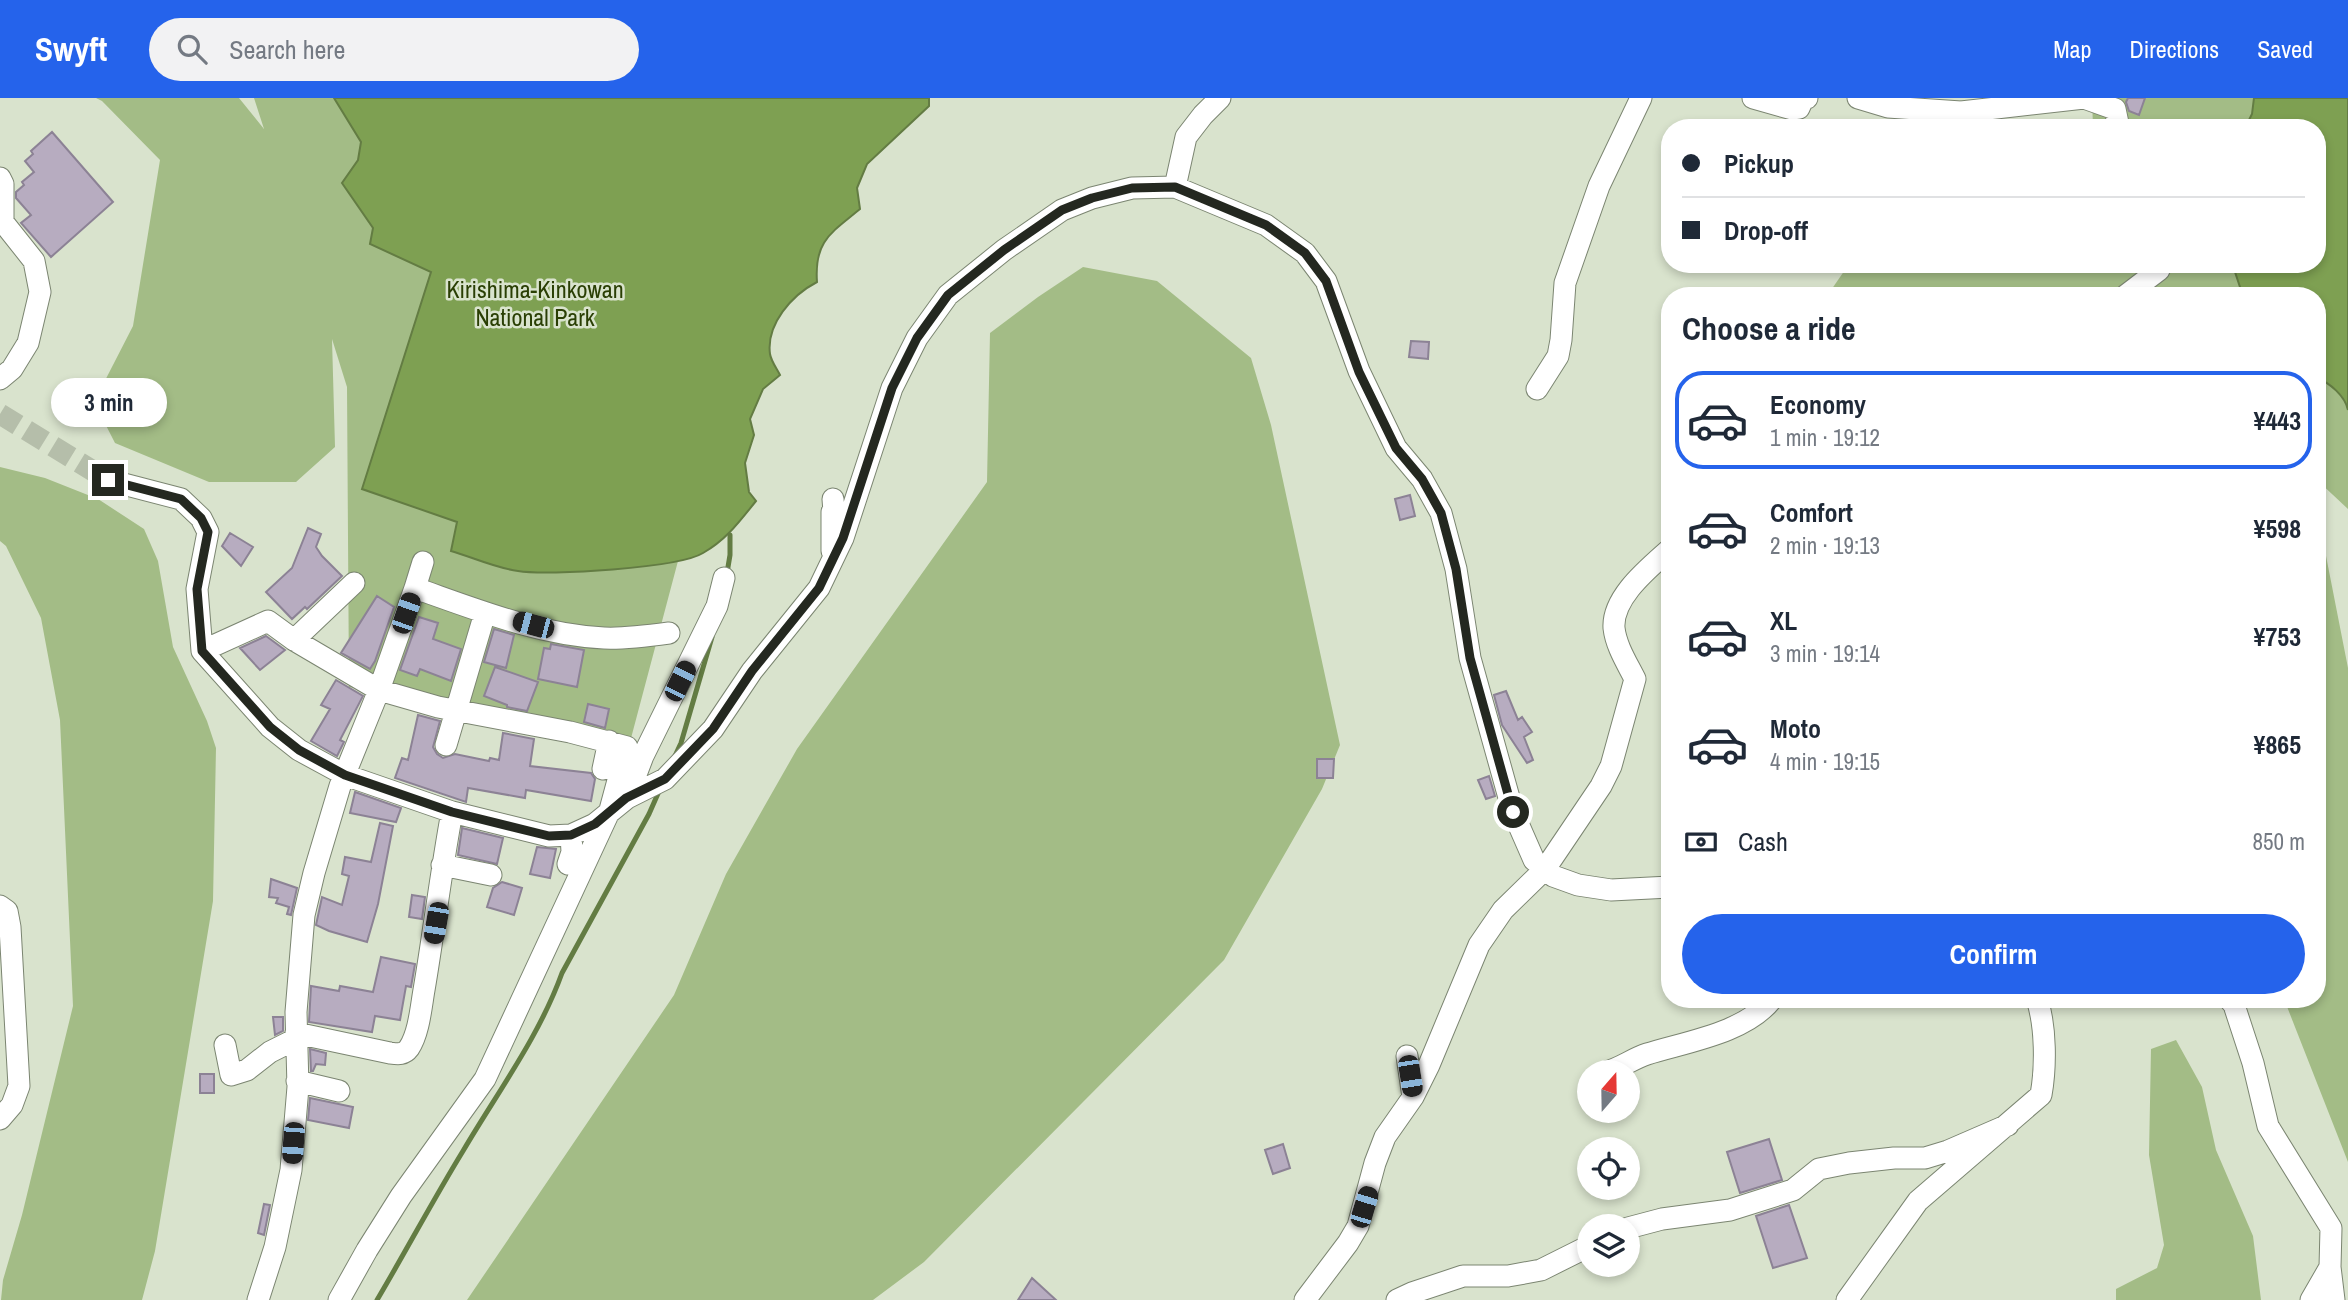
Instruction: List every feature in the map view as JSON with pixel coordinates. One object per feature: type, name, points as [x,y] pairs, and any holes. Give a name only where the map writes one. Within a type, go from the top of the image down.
[{"type":"street","points":[[1175,187],[1186,137],[1220,98]]},
{"type":"street","points":[[1537,389],[1558,356],[1565,283],[1573,259],[1600,186],[1641,98]]},
{"type":"street","points":[[1753,98],[1792,109],[1799,108],[1803,99],[1807,98]]},
{"type":"street","points":[[1871,100],[1888,107],[1961,112],[2084,98],[2115,109],[2117,119]]},
{"type":"street","points":[[0,178],[3,184],[3,222],[34,261],[40,292],[28,343],[12,369],[0,379]]},
{"type":"street","points":[[108,480],[181,499],[201,518],[208,532],[197,589],[202,651],[270,727],[299,750],[345,775],[452,812],[549,836],[571,835],[595,824],[618,804],[665,779],[713,729],[752,671],[819,588],[843,538],[892,388],[917,338],[948,295],[1004,250],[1062,210],[1092,198],[1132,188],[1175,187],[1266,225],[1305,253],[1326,281],[1359,372],[1396,448],[1422,479],[1441,513],[1456,569],[1470,658],[1513,812],[1530,855],[1545,869],[1567,882],[1611,890],[1661,887]]},
{"type":"street","points":[[2137,287],[2155,273]]},
{"type":"street","points":[[831,564],[833,499]]},
{"type":"street","points":[[1305,1300],[1358,1226],[1385,1137],[1413,1097],[1429,1065],[1479,945],[1503,910],[1545,869],[1606,776],[1635,680],[1620,649],[1614,626],[1621,601],[1639,578],[1661,557]]},
{"type":"street","points":[[258,1300],[275,1247],[291,1170],[297,1081],[296,1012],[304,915],[323,876],[345,775],[379,690],[423,562]]},
{"type":"street","points":[[339,1300],[401,1196],[485,1079],[716,606],[724,578]]},
{"type":"street","points":[[294,640],[354,583]]},
{"type":"street","points":[[415,588],[485,613],[556,631],[603,638],[632,638],[668,633]]},
{"type":"street","points":[[446,745],[485,613]]},
{"type":"street","points":[[202,651],[268,621],[294,640],[379,690],[438,707],[609,741],[627,747],[618,804]]},
{"type":"street","points":[[603,769],[609,741]]},
{"type":"street","points":[[225,1045],[231,1076],[247,1070],[296,1036],[390,1053],[401,1054],[408,1050],[421,1008],[452,812]]},
{"type":"street","points":[[568,864],[572,852],[571,835]]},
{"type":"street","points":[[442,865],[491,875]]},
{"type":"street","points":[[0,906],[7,912],[10,927],[8,1010],[19,1086],[12,1105],[0,1119]]},
{"type":"street","points":[[1633,1060],[1730,1028],[1765,1008]]},
{"type":"street","points":[[1847,1300],[1918,1201],[2041,1095],[2045,1071],[2039,1008]]},
{"type":"street","points":[[2235,1008],[2253,1063],[2269,1126],[2331,1228],[2330,1267],[2334,1300]]},
{"type":"street","points":[[1406,1056],[1413,1097]]},
{"type":"street","points":[[297,1081],[339,1091]]},
{"type":"street","points":[[1640,1225],[1662,1219],[1730,1210],[1793,1190],[1819,1169],[1860,1161],[1925,1158],[1948,1152],[2008,1125]]},
{"type":"street","points":[[1397,1300],[1463,1276],[1508,1276],[1541,1270],[1577,1252]]},
{"type":"street","points":[[2311,1300],[2330,1267]]},
{"type":"green space","name":"Kirishima-Kinkowan National Park","points":[[96,98],[239,98],[264,129],[254,98],[915,98],[756,267],[630,742],[349,687],[347,387],[332,339],[335,447],[296,482],[209,482],[115,443],[94,402],[133,326],[160,160]]},
{"type":"green space","points":[[2092,98],[2348,98],[2348,509],[2326,488],[2326,287],[1833,287],[1843,273],[2326,273],[2326,119],[2093,119]]},
{"type":"green space","points":[[1083,267],[1157,281],[1251,358],[1271,425],[1340,745],[1322,789],[1224,960],[924,1262],[873,1300],[467,1300],[674,995],[726,874],[797,749],[987,482],[990,333]]},
{"type":"green space","points":[[0,467],[45,478],[98,499],[144,529],[158,561],[173,647],[207,721],[216,748],[213,901],[155,1251],[142,1300],[1,1300],[3,1280],[22,1215],[73,1006],[60,720],[41,618],[6,546],[0,541]]},
{"type":"green space","points":[[2326,556],[2348,668],[2348,1162],[2288,1008],[2326,1008]]},
{"type":"green space","points":[[2176,1040],[2202,1087],[2216,1150],[2253,1236],[2261,1300],[2116,1300],[2116,1289],[2157,1268],[2164,1245],[2149,1155],[2151,1049]]},
{"type":"shaded area","name":"Kirishima-Kinkowan National Park","points":[[334,98],[929,98],[929,106],[867,164],[857,188],[860,209],[826,239],[818,257],[817,282],[790,303],[777,321],[772,332],[770,354],[780,375],[763,389],[750,419],[754,435],[745,463],[749,492],[756,501],[738,523],[711,548],[689,558],[613,570],[534,572],[501,567],[451,551],[457,522],[362,489],[431,272],[370,244],[373,228],[342,183],[358,160],[361,142]]},
{"type":"shaded area","points":[[2254,98],[2348,98],[2348,410],[2344,400],[2326,382],[2326,287],[2240,287],[2235,273],[2326,273],[2326,119],[2250,119]]},
{"type":"building","points":[[2128,98],[2145,98],[2139,115],[2129,111],[2126,102]]},
{"type":"building","points":[[52,132],[113,202],[51,257],[21,223],[31,215],[16,198],[16,192],[24,185],[22,182],[34,172],[25,161],[33,154],[31,151]]},
{"type":"building","points":[[1411,341],[1429,342],[1428,359],[1409,357]]},
{"type":"building","points":[[1410,495],[1415,516],[1400,520],[1395,499]]},
{"type":"building","points":[[308,528],[321,534],[316,547],[342,576],[307,609],[305,607],[292,619],[266,592],[292,568]]},
{"type":"building","points":[[230,533],[253,547],[241,566],[222,546]]},
{"type":"building","points":[[377,596],[394,607],[370,669],[341,653]]},
{"type":"building","points":[[419,617],[438,623],[433,639],[461,649],[451,681],[420,669],[417,676],[400,670]]},
{"type":"building","points":[[494,629],[514,635],[506,668],[484,662]]},
{"type":"building","points":[[266,636],[285,650],[260,670],[240,648]]},
{"type":"building","points":[[551,644],[584,650],[577,687],[538,679],[544,648],[550,649]]},
{"type":"building","points":[[495,667],[538,682],[527,711],[507,707],[484,696]]},
{"type":"building","points":[[336,680],[363,696],[340,740],[344,742],[337,756],[311,741],[330,709],[321,705]]},
{"type":"building","points":[[1506,691],[1518,720],[1522,717],[1532,732],[1524,737],[1533,760],[1527,763],[1502,725],[1494,695]]},
{"type":"building","points":[[588,704],[609,709],[605,728],[584,722]]},
{"type":"building","points":[[418,715],[440,721],[433,747],[443,758],[455,754],[489,761],[490,758],[499,760],[503,733],[534,739],[530,766],[591,773],[595,779],[591,801],[526,790],[525,798],[468,788],[466,802],[395,778],[402,758],[408,760]]},
{"type":"building","points":[[1317,759],[1334,759],[1333,778],[1317,778]]},
{"type":"building","points":[[1489,776],[1495,796],[1486,799],[1478,780]]},
{"type":"building","points":[[355,792],[401,808],[396,822],[350,813]]},
{"type":"building","points":[[380,823],[393,826],[378,904],[367,942],[316,925],[322,897],[342,905],[349,876],[342,874],[345,857],[371,862]]},
{"type":"building","points":[[462,828],[503,838],[497,864],[458,855]]},
{"type":"building","points":[[537,847],[556,849],[550,878],[530,874]]},
{"type":"building","points":[[271,879],[297,888],[291,915],[287,914],[289,907],[276,903],[278,898],[269,897]]},
{"type":"building","points":[[502,882],[522,888],[514,915],[487,907],[493,888]]},
{"type":"building","points":[[412,895],[425,897],[422,919],[409,917]]},
{"type":"building","points":[[381,957],[415,964],[411,987],[406,986],[400,1020],[375,1016],[372,1032],[309,1022],[311,986],[339,991],[340,986],[373,992]]},
{"type":"building","points":[[273,1017],[283,1017],[283,1031],[275,1035]]},
{"type":"building","points":[[310,1049],[326,1053],[325,1065],[316,1064],[313,1071],[311,1071]]},
{"type":"building","points":[[200,1074],[214,1074],[214,1093],[200,1093]]},
{"type":"building","points":[[310,1098],[353,1107],[349,1128],[308,1120]]},
{"type":"building","points":[[1769,1139],[1782,1180],[1740,1193],[1727,1152]]},
{"type":"building","points":[[1283,1144],[1290,1168],[1273,1174],[1265,1150]]},
{"type":"building","points":[[264,1204],[270,1205],[264,1235],[258,1233]]},
{"type":"building","points":[[1789,1205],[1807,1258],[1773,1268],[1756,1216]]},
{"type":"building","points":[[1032,1278],[1056,1300],[1018,1300]]},
{"type":"waterway","points":[[727,573],[730,535]]},
{"type":"waterway","points":[[674,758],[681,743],[712,637]]},
{"type":"waterway","points":[[377,1300],[452,1169],[530,1042],[562,973],[660,789]]},
{"type":"tunnel","points":[[0,414],[108,480]]},
{"type":"route","points":[[108,480],[181,499],[201,518],[208,532],[197,589],[202,651],[270,727],[299,750],[345,775],[452,812],[549,836],[571,835],[595,824],[626,798],[665,779],[713,729],[752,671],[819,588],[843,538],[892,388],[917,338],[948,295],[1004,250],[1062,210],[1092,198],[1132,188],[1175,187],[1266,225],[1305,253],[1326,281],[1359,372],[1396,448],[1422,479],[1441,513],[1456,569],[1470,658],[1513,812]]}]
